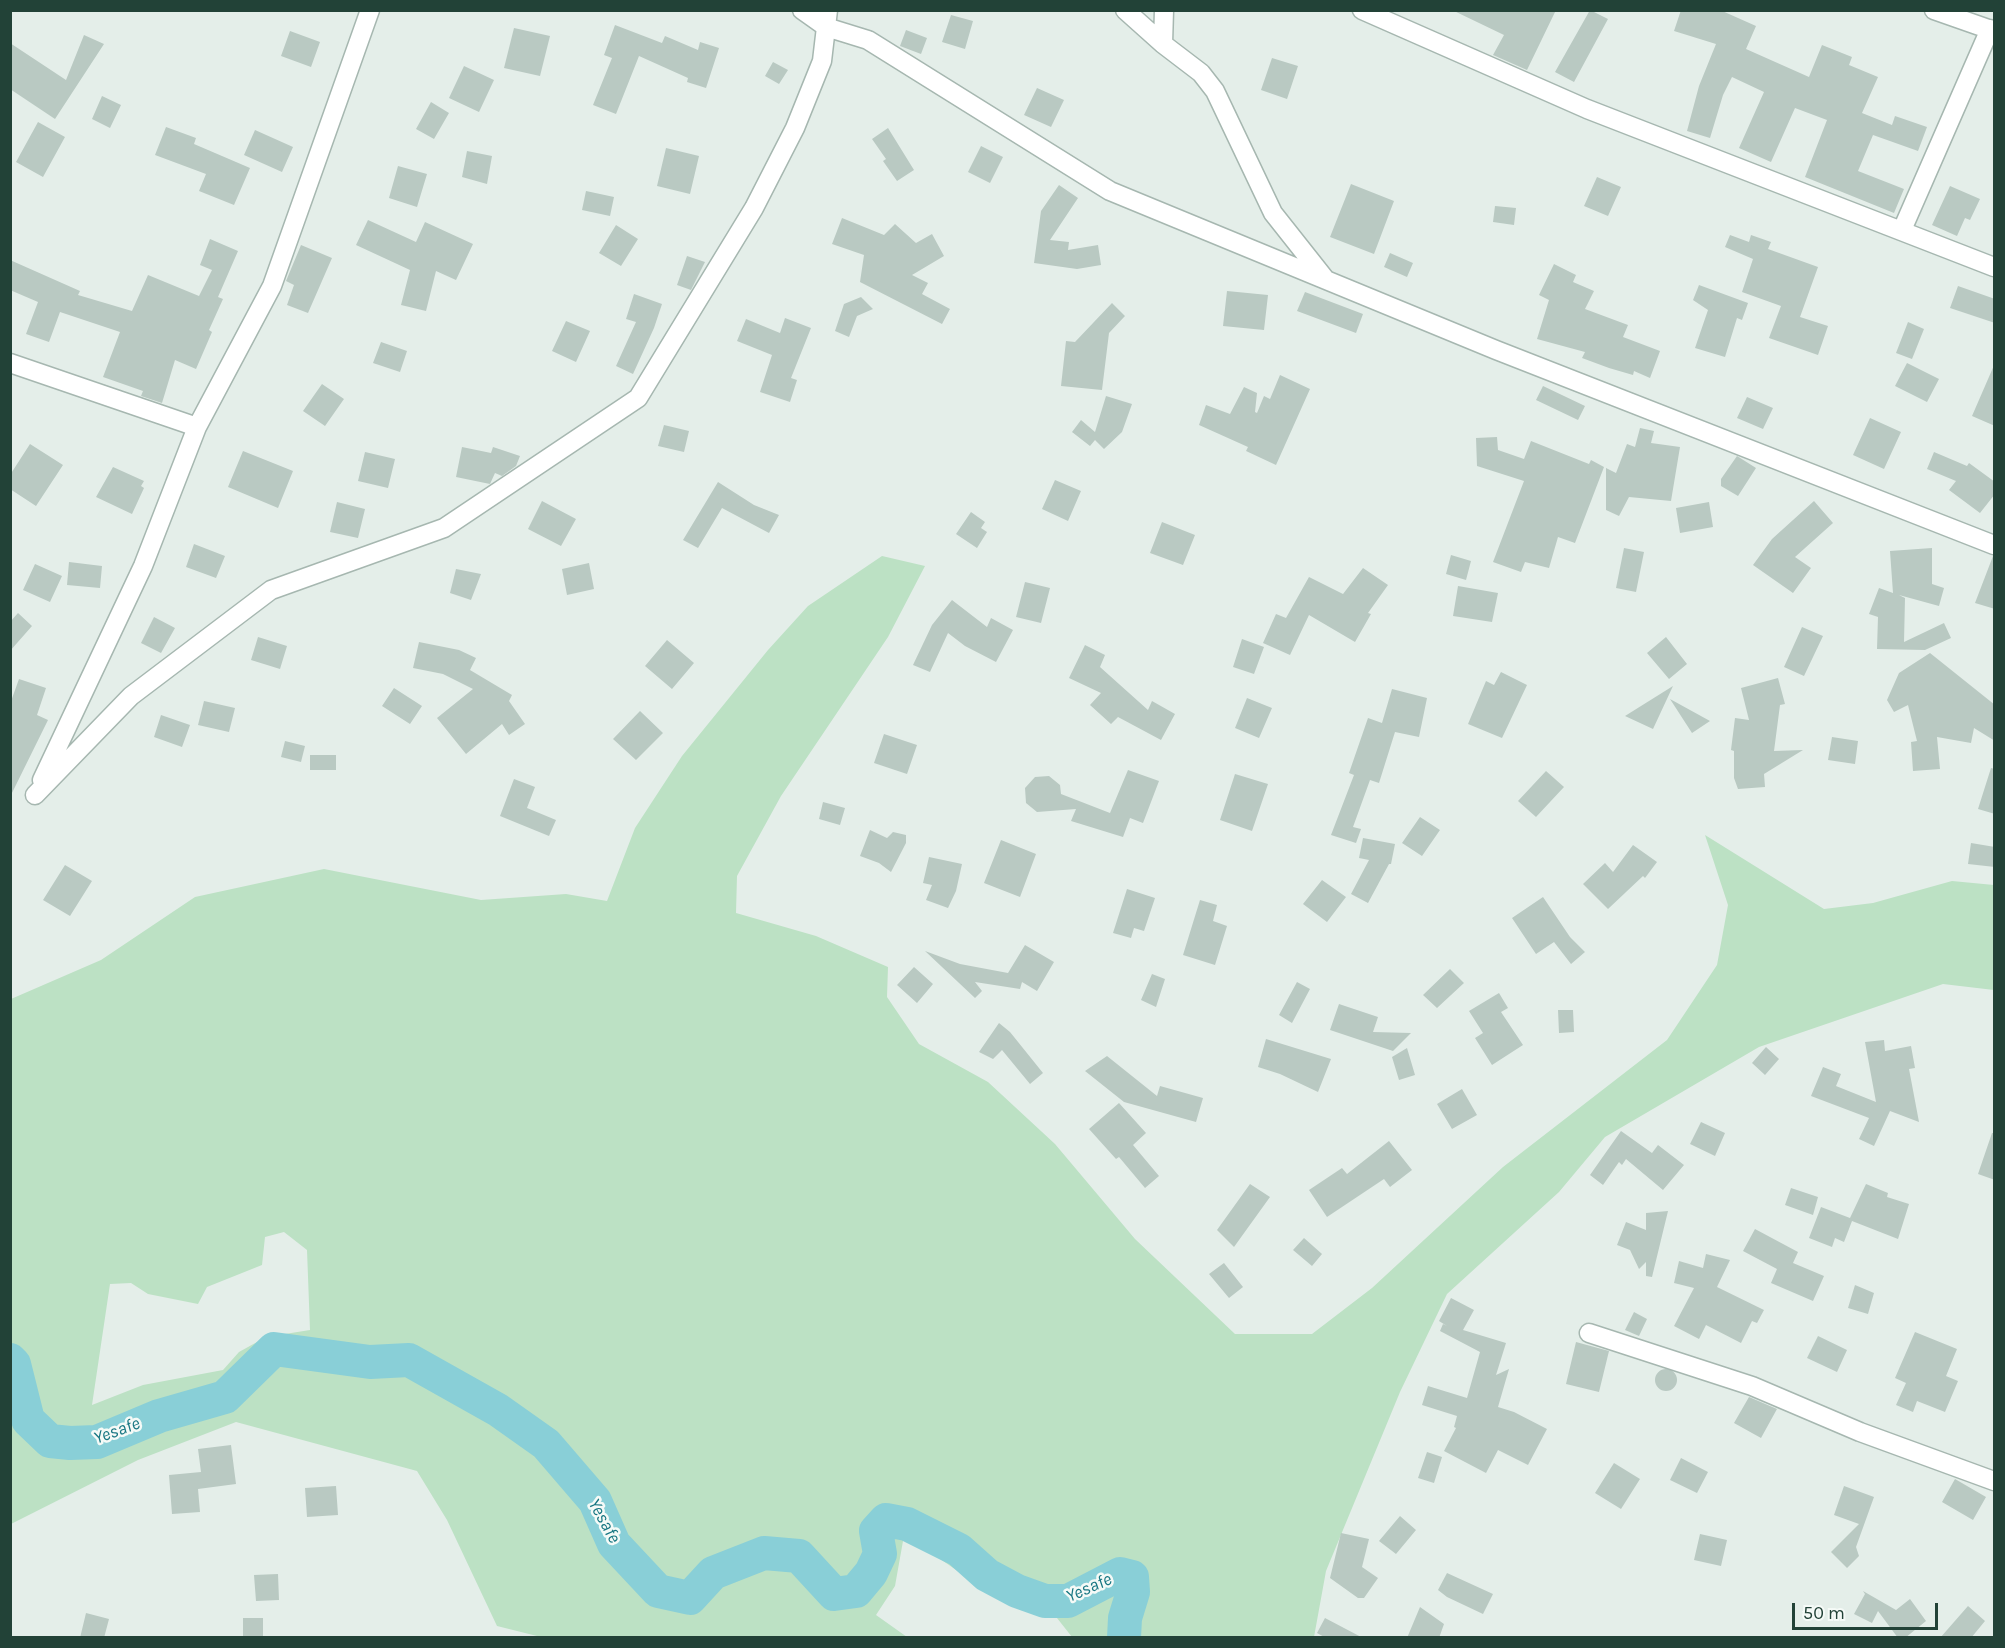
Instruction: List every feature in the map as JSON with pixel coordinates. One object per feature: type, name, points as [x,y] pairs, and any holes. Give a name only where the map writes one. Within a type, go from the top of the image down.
[{"type":"street","points":[[370,10],[272,286],[196,428],[143,566],[35,795],[130,696],[271,590],[444,528],[638,398],[754,208],[790,138],[822,61],[827,19]]},
{"type":"street","points":[[802,10],[827,19],[868,40],[1110,191],[1327,282],[1814,476],[1995,545]]},
{"type":"street","points":[[1125,10],[1163,44],[1201,73],[1215,91],[1273,213],[1327,282]]},
{"type":"street","points":[[1163,44],[1164,10]]},
{"type":"street","points":[[1362,10],[1587,109],[1995,267]]},
{"type":"street","points":[[1902,230],[1992,30],[1934,10]]},
{"type":"street","points":[[10,363],[196,428]]},
{"type":"street","points":[[1589,1333],[1752,1386],[1860,1432],[1995,1481]]},
{"type":"green space","points":[[882,556],[925,566],[888,637],[781,796],[737,876],[736,913],[816,936],[888,967],[887,997],[919,1044],[988,1082],[1055,1144],[1135,1239],[1235,1334],[1312,1334],[1372,1288],[1503,1167],[1667,1040],[1717,965],[1728,905],[1705,835],[1824,909],[1873,903],[1952,881],[1994,885],[1994,990],[1943,984],[1759,1047],[1605,1137],[1559,1192],[1447,1294],[1400,1392],[1326,1571],[1314,1637],[1072,1637],[1057,1618],[994,1596],[914,1541],[903,1541],[895,1586],[876,1615],[907,1637],[541,1637],[497,1626],[447,1520],[417,1471],[236,1422],[138,1460],[11,1524],[11,999],[101,960],[195,897],[324,869],[481,900],[566,894],[607,901],[635,828],[682,756],[768,650],[808,606]],"holes":[[[284,1232],[307,1250],[310,1330],[266,1337],[239,1352],[223,1370],[143,1385],[92,1405],[110,1284],[131,1283],[148,1294],[198,1304],[207,1287],[262,1265],[265,1237]]]},
{"type":"building","points":[[1452,10],[1556,10],[1527,70],[1493,55],[1504,35]]},
{"type":"building","points":[[1590,10],[1608,19],[1574,82],[1555,72]]},
{"type":"building","points":[[1681,10],[1720,10],[1756,26],[1746,49],[1809,77],[1822,45],[1852,57],[1849,65],[1878,77],[1862,113],[1892,125],[1895,116],[1927,127],[1918,151],[1873,135],[1858,171],[1904,189],[1894,213],[1805,177],[1827,120],[1795,108],[1771,162],[1739,148],[1764,92],[1732,77],[1723,95],[1710,138],[1687,131],[1699,86],[1716,44],[1674,31]]},
{"type":"building","points":[[951,15],[973,21],[965,49],[942,42]]},
{"type":"building","points":[[615,25],[662,43],[665,36],[698,50],[700,42],[719,48],[706,88],[687,82],[688,78],[639,56],[616,114],[593,105],[612,58],[604,55]]},
{"type":"building","points":[[514,28],[550,36],[540,76],[504,68]]},
{"type":"building","points":[[906,30],[927,38],[921,54],[900,46]]},
{"type":"building","points":[[290,31],[320,42],[311,67],[281,56]]},
{"type":"building","points":[[84,35],[104,44],[55,119],[10,89],[10,43],[66,80]]},
{"type":"building","points":[[1272,58],[1298,66],[1287,99],[1261,90]]},
{"type":"building","points":[[773,62],[788,70],[779,84],[765,76]]},
{"type":"building","points":[[464,66],[494,80],[479,112],[449,98]]},
{"type":"building","points":[[1037,88],[1064,100],[1051,127],[1024,115]]},
{"type":"building","points":[[102,96],[121,105],[110,128],[92,119]]},
{"type":"building","points":[[431,102],[449,113],[434,139],[416,129]]},
{"type":"building","points":[[38,122],[65,137],[43,177],[16,162]]},
{"type":"building","points":[[166,127],[196,138],[194,144],[250,168],[234,205],[199,191],[206,174],[155,155]]},
{"type":"building","points":[[888,128],[914,170],[897,181],[883,161],[886,159],[872,139]]},
{"type":"building","points":[[255,130],[293,147],[282,172],[244,155]]},
{"type":"building","points":[[981,146],[1003,157],[990,183],[968,172]]},
{"type":"building","points":[[666,148],[699,156],[690,194],[657,186]]},
{"type":"building","points":[[467,151],[492,156],[487,184],[462,177]]},
{"type":"building","points":[[398,166],[427,174],[417,207],[389,198]]},
{"type":"building","points":[[1597,177],[1621,187],[1608,216],[1584,206]]},
{"type":"building","points":[[1351,184],[1394,201],[1374,254],[1330,237]]},
{"type":"building","points":[[1059,185],[1078,198],[1050,240],[1069,242],[1068,250],[1098,245],[1101,265],[1077,269],[1034,263],[1041,211]]},
{"type":"building","points":[[1950,186],[1980,199],[1970,220],[1965,218],[1957,236],[1932,225]]},
{"type":"building","points":[[586,191],[614,197],[610,216],[582,210]]},
{"type":"building","points":[[1495,206],[1516,208],[1514,225],[1493,222]]},
{"type":"building","points":[[842,218],[884,235],[895,224],[916,243],[932,234],[944,256],[912,275],[928,283],[922,294],[950,309],[942,324],[860,282],[864,255],[832,244]]},
{"type":"building","points":[[368,220],[416,242],[425,222],[473,244],[456,280],[436,271],[426,311],[401,305],[410,270],[356,245]]},
{"type":"building","points":[[616,225],[638,239],[621,266],[599,253]]},
{"type":"building","points":[[1730,235],[1749,242],[1751,235],[1771,242],[1768,249],[1818,267],[1800,317],[1828,326],[1818,355],[1769,338],[1781,306],[1742,292],[1753,259],[1725,247]]},
{"type":"building","points":[[210,239],[238,251],[218,297],[223,299],[209,330],[212,332],[196,369],[175,360],[162,403],[141,396],[143,391],[103,377],[120,332],[60,312],[49,342],[26,334],[38,302],[10,290],[10,260],[80,291],[78,295],[132,311],[148,275],[199,296],[212,270],[200,265]]},
{"type":"building","points":[[301,245],[332,258],[308,313],[287,305],[294,285],[286,281]]},
{"type":"building","points":[[1390,253],[1413,263],[1407,277],[1384,267]]},
{"type":"building","points":[[687,256],[705,262],[691,290],[677,285]]},
{"type":"building","points":[[1554,264],[1576,275],[1573,282],[1594,291],[1585,309],[1628,325],[1623,337],[1660,351],[1650,378],[1634,371],[1633,375],[1609,368],[1582,358],[1585,352],[1537,339],[1549,300],[1539,295]]},
{"type":"building","points":[[1699,285],[1748,303],[1742,320],[1737,318],[1725,357],[1695,348],[1708,310],[1693,300]]},
{"type":"building","points":[[1958,286],[1995,299],[1995,323],[1950,308]]},
{"type":"building","points":[[1227,291],[1268,295],[1264,330],[1223,326]]},
{"type":"building","points":[[1305,292],[1363,314],[1356,333],[1297,311]]},
{"type":"building","points":[[634,294],[662,304],[633,374],[616,366],[636,322],[626,319]]},
{"type":"building","points":[[861,297],[873,309],[857,316],[849,337],[835,331],[844,304]]},
{"type":"building","points":[[1112,303],[1125,316],[1109,333],[1102,390],[1061,386],[1066,341],[1075,342]]},
{"type":"building","points":[[785,318],[811,328],[791,378],[797,380],[790,402],[760,392],[772,355],[737,341],[746,319],[780,333]]},
{"type":"building","points":[[566,321],[590,331],[576,362],[552,351]]},
{"type":"building","points":[[1908,322],[1924,329],[1912,359],[1896,353]]},
{"type":"building","points":[[381,342],[407,351],[400,372],[373,363]]},
{"type":"building","points":[[1907,363],[1939,379],[1927,402],[1895,386]]},
{"type":"building","points":[[1995,363],[1995,426],[1972,416]]},
{"type":"building","points":[[1280,375],[1310,389],[1276,465],[1246,451],[1248,447],[1199,425],[1206,405],[1230,414],[1244,387],[1257,393],[1255,412],[1257,413],[1264,396],[1270,399]]},
{"type":"building","points":[[322,384],[344,399],[325,426],[303,411]]},
{"type":"building","points":[[1543,386],[1585,406],[1578,420],[1536,400]]},
{"type":"building","points":[[1106,396],[1132,404],[1122,432],[1104,449],[1095,440],[1090,446],[1072,432],[1081,420],[1095,432]]},
{"type":"building","points":[[1747,397],[1773,408],[1763,429],[1737,418]]},
{"type":"building","points":[[1870,418],[1901,432],[1884,469],[1853,455]]},
{"type":"building","points":[[664,425],[689,431],[684,452],[658,446]]},
{"type":"building","points":[[1640,428],[1654,431],[1651,443],[1680,447],[1671,501],[1629,497],[1619,516],[1606,510],[1606,468],[1616,473],[1627,444],[1635,447]]},
{"type":"building","points":[[1497,437],[1498,450],[1524,459],[1531,441],[1589,464],[1591,460],[1604,467],[1575,543],[1558,537],[1549,568],[1525,562],[1521,572],[1493,562],[1524,481],[1477,466],[1476,438]]},
{"type":"building","points":[[30,444],[63,465],[36,506],[10,489],[10,475]]},
{"type":"building","points":[[462,447],[491,453],[493,447],[520,456],[516,466],[502,476],[495,473],[490,484],[456,477]]},
{"type":"building","points":[[243,451],[293,471],[278,508],[228,487]]},
{"type":"building","points":[[365,452],[395,459],[388,488],[358,481]]},
{"type":"building","points":[[1934,452],[1967,466],[1969,463],[1995,482],[1995,494],[1980,513],[1949,490],[1956,481],[1927,469]]},
{"type":"building","points":[[1737,456],[1756,468],[1738,496],[1721,486],[1721,479]]},
{"type":"building","points":[[113,467],[144,481],[141,486],[144,488],[132,514],[96,497]]},
{"type":"building","points":[[1055,480],[1081,491],[1068,521],[1042,509]]},
{"type":"building","points":[[718,482],[754,505],[779,515],[769,533],[722,508],[698,548],[683,540]]},
{"type":"building","points":[[542,501],[576,519],[561,546],[528,529]]},
{"type":"building","points":[[1814,501],[1833,523],[1795,557],[1811,568],[1793,593],[1753,565],[1772,539]]},
{"type":"building","points":[[337,502],[365,509],[358,538],[330,532]]},
{"type":"building","points":[[1709,502],[1713,527],[1680,533],[1676,508]]},
{"type":"building","points":[[971,512],[985,522],[981,528],[987,532],[977,548],[956,534]]},
{"type":"building","points":[[1162,522],[1195,535],[1183,565],[1150,553]]},
{"type":"building","points":[[194,544],[225,556],[216,578],[186,567]]},
{"type":"building","points":[[1624,548],[1644,552],[1636,592],[1616,588]]},
{"type":"building","points":[[1932,548],[1932,584],[1944,588],[1939,606],[1899,595],[1905,598],[1904,642],[1944,623],[1951,638],[1925,650],[1877,649],[1878,617],[1869,614],[1879,588],[1893,593],[1890,551]]},
{"type":"building","points":[[1451,555],[1471,561],[1466,580],[1446,574]]},
{"type":"building","points":[[1993,556],[1995,556],[1995,609],[1975,603]]},
{"type":"building","points":[[69,562],[102,566],[100,588],[67,585]]},
{"type":"building","points":[[589,563],[594,589],[567,595],[562,569]]},
{"type":"building","points":[[35,564],[62,576],[50,602],[23,590]]},
{"type":"building","points":[[1363,568],[1388,585],[1368,613],[1371,614],[1355,642],[1309,615],[1290,655],[1263,643],[1276,614],[1286,618],[1309,577],[1343,594]]},
{"type":"building","points":[[456,569],[481,574],[471,600],[450,593]]},
{"type":"building","points":[[1025,582],[1050,588],[1041,623],[1016,617]]},
{"type":"building","points":[[1458,586],[1498,593],[1492,622],[1453,616]]},
{"type":"building","points":[[952,600],[987,627],[991,618],[1013,630],[996,662],[965,646],[948,633],[930,672],[913,665],[932,625]]},
{"type":"building","points":[[18,613],[32,626],[10,651],[10,622]]},
{"type":"building","points":[[154,617],[175,628],[161,653],[141,643]]},
{"type":"building","points":[[1802,627],[1823,636],[1804,676],[1784,667]]},
{"type":"building","points":[[258,637],[287,646],[280,669],[251,660]]},
{"type":"building","points":[[1666,637],[1687,664],[1669,679],[1647,653]]},
{"type":"building","points":[[1242,639],[1264,647],[1254,674],[1233,667]]},
{"type":"building","points":[[667,640],[694,663],[672,689],[645,666]]},
{"type":"building","points":[[419,642],[459,650],[476,658],[470,670],[512,695],[509,701],[525,724],[509,735],[502,724],[466,754],[437,718],[473,689],[443,674],[413,668]]},
{"type":"building","points":[[1085,645],[1105,655],[1100,667],[1148,710],[1152,701],[1175,714],[1161,740],[1118,717],[1111,724],[1090,705],[1101,693],[1069,678]]},
{"type":"building","points":[[1930,653],[1995,705],[1995,741],[1974,728],[1971,743],[1937,737],[1940,769],[1913,771],[1911,742],[1917,741],[1908,705],[1894,712],[1887,700],[1899,673]]},
{"type":"building","points":[[1501,672],[1527,685],[1502,738],[1468,724],[1486,681],[1494,685]]},
{"type":"building","points":[[1778,678],[1785,704],[1780,705],[1774,751],[1803,750],[1764,774],[1765,787],[1738,789],[1734,778],[1734,751],[1731,750],[1735,718],[1749,720],[1741,688]]},
{"type":"building","points":[[19,679],[46,688],[37,715],[48,720],[10,797],[10,704]]},
{"type":"building","points":[[1673,686],[1653,729],[1625,716]]},
{"type":"building","points":[[394,688],[422,706],[410,724],[382,706]]},
{"type":"building","points":[[1392,689],[1427,698],[1419,737],[1395,732],[1379,783],[1370,780],[1353,827],[1361,829],[1356,843],[1331,835],[1354,775],[1349,773],[1368,718],[1382,723]]},
{"type":"building","points":[[1247,698],[1272,708],[1259,738],[1235,728]]},
{"type":"building","points":[[1670,699],[1710,721],[1692,733]]},
{"type":"building","points":[[204,701],[235,708],[229,732],[198,725]]},
{"type":"building","points":[[640,711],[663,733],[636,760],[613,739]]},
{"type":"building","points":[[161,715],[190,725],[182,747],[154,737]]},
{"type":"building","points":[[884,734],[917,745],[907,774],[874,763]]},
{"type":"building","points":[[1832,737],[1858,741],[1855,764],[1828,760]]},
{"type":"building","points":[[285,741],[305,746],[301,762],[281,757]]},
{"type":"building","points":[[310,755],[336,755],[336,770],[310,770]]},
{"type":"building","points":[[1991,768],[1995,769],[1995,814],[1978,809]]},
{"type":"building","points":[[1128,770],[1159,781],[1143,823],[1130,818],[1123,837],[1071,821],[1076,809],[1037,812],[1026,803],[1025,788],[1035,777],[1049,776],[1060,785],[1061,794],[1110,813]]},
{"type":"building","points":[[1546,771],[1564,787],[1536,817],[1518,801]]},
{"type":"building","points":[[1235,774],[1268,784],[1252,831],[1220,820]]},
{"type":"building","points":[[514,779],[535,787],[527,808],[556,820],[549,836],[500,816]]},
{"type":"building","points":[[823,802],[845,808],[840,825],[819,819]]},
{"type":"building","points":[[1420,817],[1440,830],[1422,856],[1402,843]]},
{"type":"building","points":[[870,830],[887,838],[893,832],[906,835],[906,843],[891,872],[879,863],[860,856]]},
{"type":"building","points":[[1363,838],[1395,844],[1391,864],[1368,903],[1351,894],[1369,860],[1359,858]]},
{"type":"building","points":[[1001,840],[1036,854],[1020,897],[984,883]]},
{"type":"building","points":[[1971,843],[1995,847],[1995,867],[1968,864]]},
{"type":"building","points":[[1633,845],[1657,862],[1645,878],[1643,876],[1608,909],[1583,884],[1605,863],[1613,872]]},
{"type":"building","points":[[929,857],[962,864],[956,891],[948,908],[926,900],[932,885],[923,883]]},
{"type":"building","points":[[65,865],[92,881],[70,916],[43,900]]},
{"type":"building","points":[[1322,880],[1346,897],[1327,922],[1303,904]]},
{"type":"building","points":[[1127,889],[1155,898],[1144,931],[1134,928],[1131,938],[1113,933]]},
{"type":"building","points":[[1543,897],[1570,937],[1585,952],[1571,964],[1554,942],[1536,954],[1512,918]]},
{"type":"building","points":[[1200,900],[1217,905],[1213,921],[1227,926],[1215,965],[1183,955]]},
{"type":"building","points":[[1025,945],[1054,962],[1037,991],[1022,982],[1020,989],[975,982],[982,991],[975,998],[925,951],[960,964],[1008,973]]},
{"type":"building","points":[[914,967],[933,984],[917,1003],[897,985]]},
{"type":"building","points":[[1450,969],[1464,983],[1437,1008],[1423,995]]},
{"type":"building","points":[[1152,974],[1165,979],[1156,1007],[1141,1000]]},
{"type":"building","points":[[1297,982],[1310,989],[1292,1023],[1279,1015]]},
{"type":"building","points":[[1499,993],[1508,1008],[1501,1012],[1523,1045],[1492,1065],[1475,1038],[1483,1033],[1469,1011]]},
{"type":"building","points":[[1339,1004],[1378,1017],[1373,1032],[1411,1033],[1393,1051],[1330,1030]]},
{"type":"building","points":[[1558,1010],[1573,1010],[1574,1032],[1559,1033]]},
{"type":"building","points":[[999,1023],[1010,1032],[1043,1073],[1030,1084],[1002,1050],[993,1059],[979,1052]]},
{"type":"building","points":[[1266,1039],[1331,1059],[1318,1092],[1280,1074],[1258,1067]]},
{"type":"building","points":[[1884,1040],[1885,1051],[1911,1046],[1915,1068],[1909,1069],[1919,1122],[1890,1111],[1874,1146],[1859,1139],[1869,1118],[1811,1096],[1823,1067],[1841,1074],[1836,1086],[1876,1102],[1865,1042]]},
{"type":"building","points":[[1766,1047],[1779,1059],[1765,1075],[1752,1063]]},
{"type":"building","points":[[1407,1048],[1415,1075],[1399,1080],[1392,1057]]},
{"type":"building","points":[[1107,1056],[1157,1096],[1160,1086],[1203,1098],[1196,1122],[1124,1102],[1085,1071]]},
{"type":"building","points":[[1462,1089],[1477,1115],[1452,1129],[1437,1104]]},
{"type":"building","points":[[1119,1103],[1146,1133],[1133,1145],[1159,1176],[1145,1188],[1119,1157],[1116,1159],[1089,1129]]},
{"type":"building","points":[[1701,1122],[1725,1133],[1715,1156],[1690,1144]]},
{"type":"building","points":[[1621,1131],[1652,1153],[1658,1145],[1684,1165],[1663,1190],[1626,1159],[1622,1165],[1619,1162],[1603,1185],[1590,1175]]},
{"type":"building","points":[[1992,1133],[1995,1133],[1995,1180],[1978,1174]]},
{"type":"building","points":[[1389,1141],[1412,1170],[1390,1187],[1384,1179],[1327,1217],[1309,1190],[1342,1168],[1347,1174]]},
{"type":"building","points":[[1250,1184],[1270,1197],[1234,1247],[1217,1230]]},
{"type":"building","points":[[1866,1184],[1888,1193],[1887,1197],[1909,1204],[1898,1239],[1852,1221],[1844,1242],[1835,1238],[1832,1247],[1809,1238],[1821,1207],[1850,1218]]},
{"type":"building","points":[[1791,1188],[1818,1197],[1813,1215],[1785,1205]]},
{"type":"building","points":[[1668,1211],[1652,1277],[1646,1276],[1646,1262],[1639,1269],[1630,1250],[1617,1245],[1626,1222],[1646,1230],[1646,1213]]},
{"type":"building","points":[[1755,1229],[1798,1252],[1793,1263],[1824,1276],[1813,1301],[1771,1283],[1777,1269],[1743,1251]]},
{"type":"building","points":[[1304,1238],[1322,1254],[1312,1266],[1293,1250]]},
{"type":"building","points":[[1706,1254],[1730,1260],[1717,1287],[1764,1310],[1757,1323],[1752,1321],[1741,1343],[1706,1325],[1699,1339],[1674,1326],[1694,1288],[1674,1283],[1679,1261],[1703,1268]]},
{"type":"building","points":[[1224,1263],[1243,1287],[1229,1298],[1209,1274]]},
{"type":"building","points":[[1855,1285],[1874,1293],[1868,1314],[1848,1308]]},
{"type":"building","points":[[1451,1298],[1474,1310],[1463,1330],[1506,1343],[1496,1375],[1509,1369],[1498,1407],[1514,1412],[1547,1429],[1528,1465],[1498,1450],[1486,1473],[1444,1451],[1456,1428],[1454,1427],[1457,1416],[1422,1405],[1428,1386],[1467,1398],[1480,1352],[1440,1331],[1443,1324],[1447,1326],[1439,1321]]},
{"type":"building","points":[[1634,1312],[1647,1319],[1639,1336],[1625,1330]]},
{"type":"building","points":[[1915,1332],[1957,1349],[1946,1376],[1958,1381],[1945,1412],[1917,1401],[1913,1412],[1896,1405],[1906,1383],[1895,1378]]},
{"type":"building","points":[[1818,1336],[1847,1350],[1837,1372],[1807,1358]]},
{"type":"building","points":[[1576,1342],[1609,1351],[1599,1392],[1566,1384]]},
{"type":"building","points":[[1666,1369],[1674,1372],[1677,1380],[1674,1388],[1666,1391],[1658,1388],[1655,1380],[1658,1372]]},
{"type":"building","points":[[1749,1397],[1777,1409],[1761,1438],[1734,1423]]},
{"type":"building","points":[[231,1445],[236,1484],[198,1489],[200,1512],[172,1514],[169,1475],[201,1472],[198,1449]]},
{"type":"building","points":[[1427,1452],[1442,1457],[1434,1483],[1418,1478]]},
{"type":"building","points":[[1681,1458],[1708,1472],[1697,1493],[1670,1480]]},
{"type":"building","points":[[1614,1463],[1640,1479],[1621,1509],[1595,1493]]},
{"type":"building","points":[[1955,1479],[1986,1497],[1973,1520],[1942,1502]]},
{"type":"building","points":[[336,1486],[338,1515],[307,1517],[305,1488]]},
{"type":"building","points":[[1844,1486],[1874,1497],[1856,1547],[1859,1556],[1847,1568],[1831,1552],[1859,1524],[1834,1515]]},
{"type":"building","points":[[1400,1516],[1416,1530],[1396,1554],[1379,1541]]},
{"type":"building","points":[[1341,1533],[1369,1539],[1362,1567],[1378,1578],[1364,1598],[1358,1598],[1330,1578]]},
{"type":"building","points":[[1700,1534],[1727,1540],[1721,1566],[1694,1560]]},
{"type":"building","points":[[1447,1573],[1493,1594],[1483,1614],[1447,1597],[1438,1590]]},
{"type":"building","points":[[278,1574],[279,1600],[256,1601],[254,1575]]},
{"type":"building","points":[[1863,1591],[1896,1610],[1910,1599],[1926,1621],[1905,1638],[1898,1638],[1878,1611],[1872,1623],[1854,1614],[1865,1594]]},
{"type":"building","points":[[1968,1606],[1985,1621],[1971,1638],[1940,1638]]},
{"type":"building","points":[[1420,1607],[1444,1624],[1439,1638],[1407,1638]]},
{"type":"building","points":[[86,1613],[109,1619],[104,1638],[80,1638]]},
{"type":"building","points":[[243,1618],[263,1618],[263,1638],[243,1638]]},
{"type":"building","points":[[1325,1618],[1363,1638],[1326,1638],[1317,1633]]},
{"type":"waterway","name":"Yesafe","points":[[10,1360],[14,1364],[28,1420],[50,1441],[70,1443],[97,1442],[159,1416],[225,1397],[274,1349],[370,1362],[409,1360],[498,1410],[546,1444],[595,1501],[614,1544],[658,1591],[690,1598],[713,1573],[764,1553],[799,1556],[834,1594],[856,1591],[871,1573],[880,1554],[876,1531],[886,1520],[907,1524],[959,1550],[987,1575],[1017,1591],[1045,1601],[1068,1601],[1120,1574],[1132,1577],[1133,1592],[1125,1618],[1124,1638]]}]
